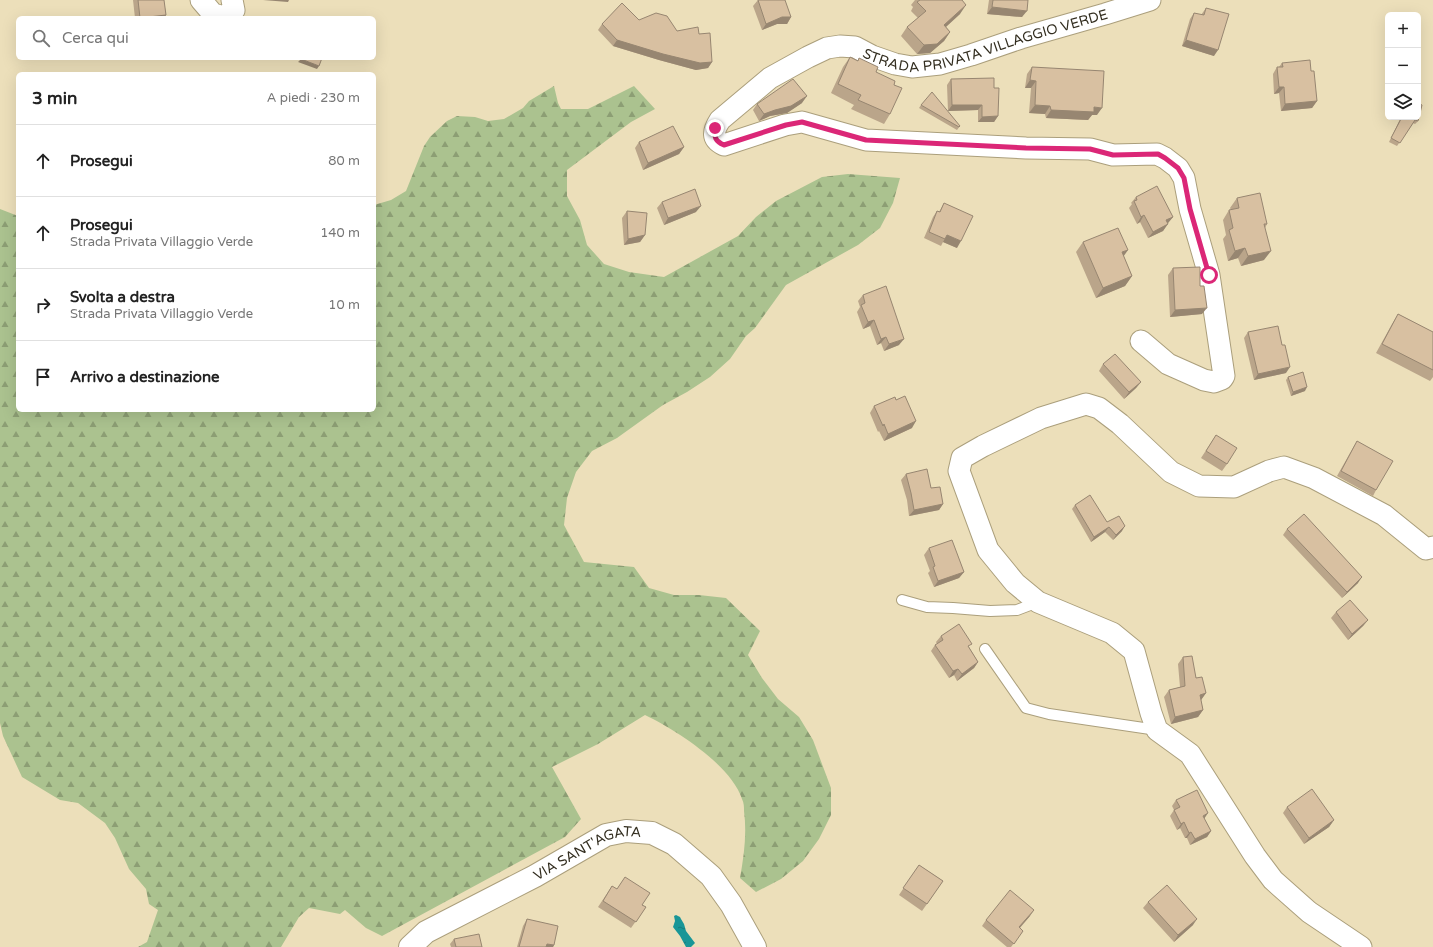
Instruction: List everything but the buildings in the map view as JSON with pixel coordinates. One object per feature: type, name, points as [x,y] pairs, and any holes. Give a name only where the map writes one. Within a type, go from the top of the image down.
[{"type":"street","points":[[201,0],[213,14],[220,16]]},
{"type":"street","points":[[225,16],[234,10],[232,0]]},
{"type":"street","name":"STRADA PRIVATA VILLAGGIO VERDE","points":[[1141,341],[1168,364],[1204,380],[1214,382],[1222,379],[1224,376],[1209,275],[1190,209],[1184,178],[1178,168],[1158,154],[1113,155],[1090,149],[1026,148],[866,140],[802,122],[786,125],[724,145],[717,142],[714,136],[715,128],[720,120],[770,78],[808,56],[827,48],[840,46],[855,47],[872,56],[895,64],[912,67],[933,64],[971,55],[1021,38],[1150,0]]},
{"type":"street","points":[[1360,947],[1309,912],[1273,880],[1255,856],[1190,754],[1157,730],[1134,651],[1112,633],[1038,602],[1015,583],[988,550],[958,471],[962,458],[983,446],[1041,418],[1086,404],[1099,408],[1120,424],[1171,472],[1199,486],[1234,487],[1269,471],[1284,468],[1314,478],[1384,515],[1426,549],[1433,547]]},
{"type":"street","name":"VIA SANT'AGATA","points":[[410,947],[426,932],[535,876],[606,835],[626,830],[652,833],[674,844],[710,876],[731,904],[755,947]]},
{"type":"lane","points":[[902,600],[927,607],[990,611],[1017,610],[1038,602]]},
{"type":"lane","points":[[985,649],[1026,708],[1049,714],[1157,730]]},
{"type":"green space","points":[[554,86],[561,109],[588,109],[634,86],[655,109],[631,122],[567,170],[567,196],[580,220],[587,245],[604,264],[629,272],[664,277],[738,236],[756,217],[776,201],[822,177],[848,174],[900,178],[893,203],[880,228],[858,245],[786,285],[755,328],[746,336],[730,359],[710,377],[663,405],[617,438],[592,451],[576,472],[567,498],[564,525],[584,562],[634,567],[649,588],[674,595],[699,595],[726,598],[760,631],[748,655],[762,678],[778,699],[799,717],[813,740],[831,788],[831,815],[819,839],[803,861],[781,879],[756,892],[740,878],[745,844],[745,820],[744,805],[736,786],[715,761],[701,750],[672,730],[645,715],[598,744],[552,767],[581,819],[565,837],[382,936],[366,928],[345,910],[340,914],[309,908],[299,917],[281,947],[138,947],[147,942],[158,910],[149,904],[146,889],[129,869],[115,838],[105,823],[78,803],[60,800],[22,777],[3,736],[0,723],[0,209],[16,215],[16,412],[376,412],[376,204],[391,200],[406,191],[424,146],[430,137],[447,121],[457,116],[475,117],[488,121],[504,119],[523,108],[529,101]]},
{"type":"water","points":[[676,915],[680,917],[686,931],[695,943],[691,947],[686,947],[673,927],[675,921],[674,916]]},
{"type":"route","points":[[715,128],[714,136],[717,142],[724,145],[786,125],[802,122],[866,140],[1026,148],[1090,149],[1113,155],[1158,154],[1178,168],[1184,178],[1190,209],[1209,275]]}]
